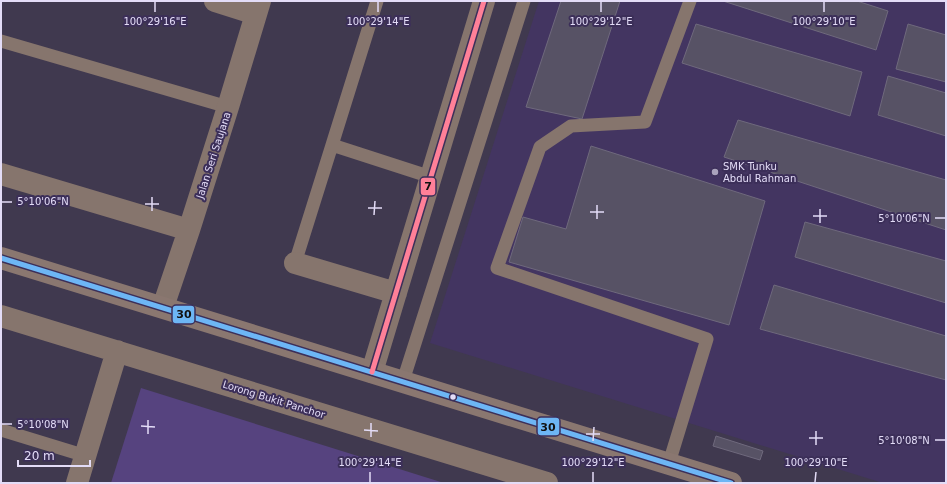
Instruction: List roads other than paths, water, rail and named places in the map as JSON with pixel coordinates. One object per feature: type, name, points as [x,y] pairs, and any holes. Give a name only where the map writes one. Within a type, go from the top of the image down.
[{"type":"main road","points":[[1,258],[731,483]]},
{"type":"street","points":[[215,1],[258,8]]},
{"type":"street","points":[[372,372],[484,1]]},
{"type":"street","name":"Jalan Seri Saujana","points":[[163,307],[189,230],[258,8]]},
{"type":"street","points":[[1,174],[189,230]]},
{"type":"street","points":[[296,263],[396,293]]},
{"type":"street","name":"Lorong Bukit Panchor","points":[[1,316],[117,351],[495,475],[547,483]]},
{"type":"street","points":[[77,483],[117,351]]},
{"type":"lane","points":[[296,263],[377,1]]},
{"type":"lane","points":[[403,381],[524,1]]},
{"type":"lane","points":[[669,463],[707,339],[497,268],[540,147],[571,126],[645,122],[690,1]]},
{"type":"lane","points":[[1,41],[228,107]]},
{"type":"lane","points":[[332,145],[431,177]]},
{"type":"lane","points":[[1,430],[86,456]]},
{"type":"place","name":"SMK Tunku Abdul Rahman","points":[[715,172]]}]
